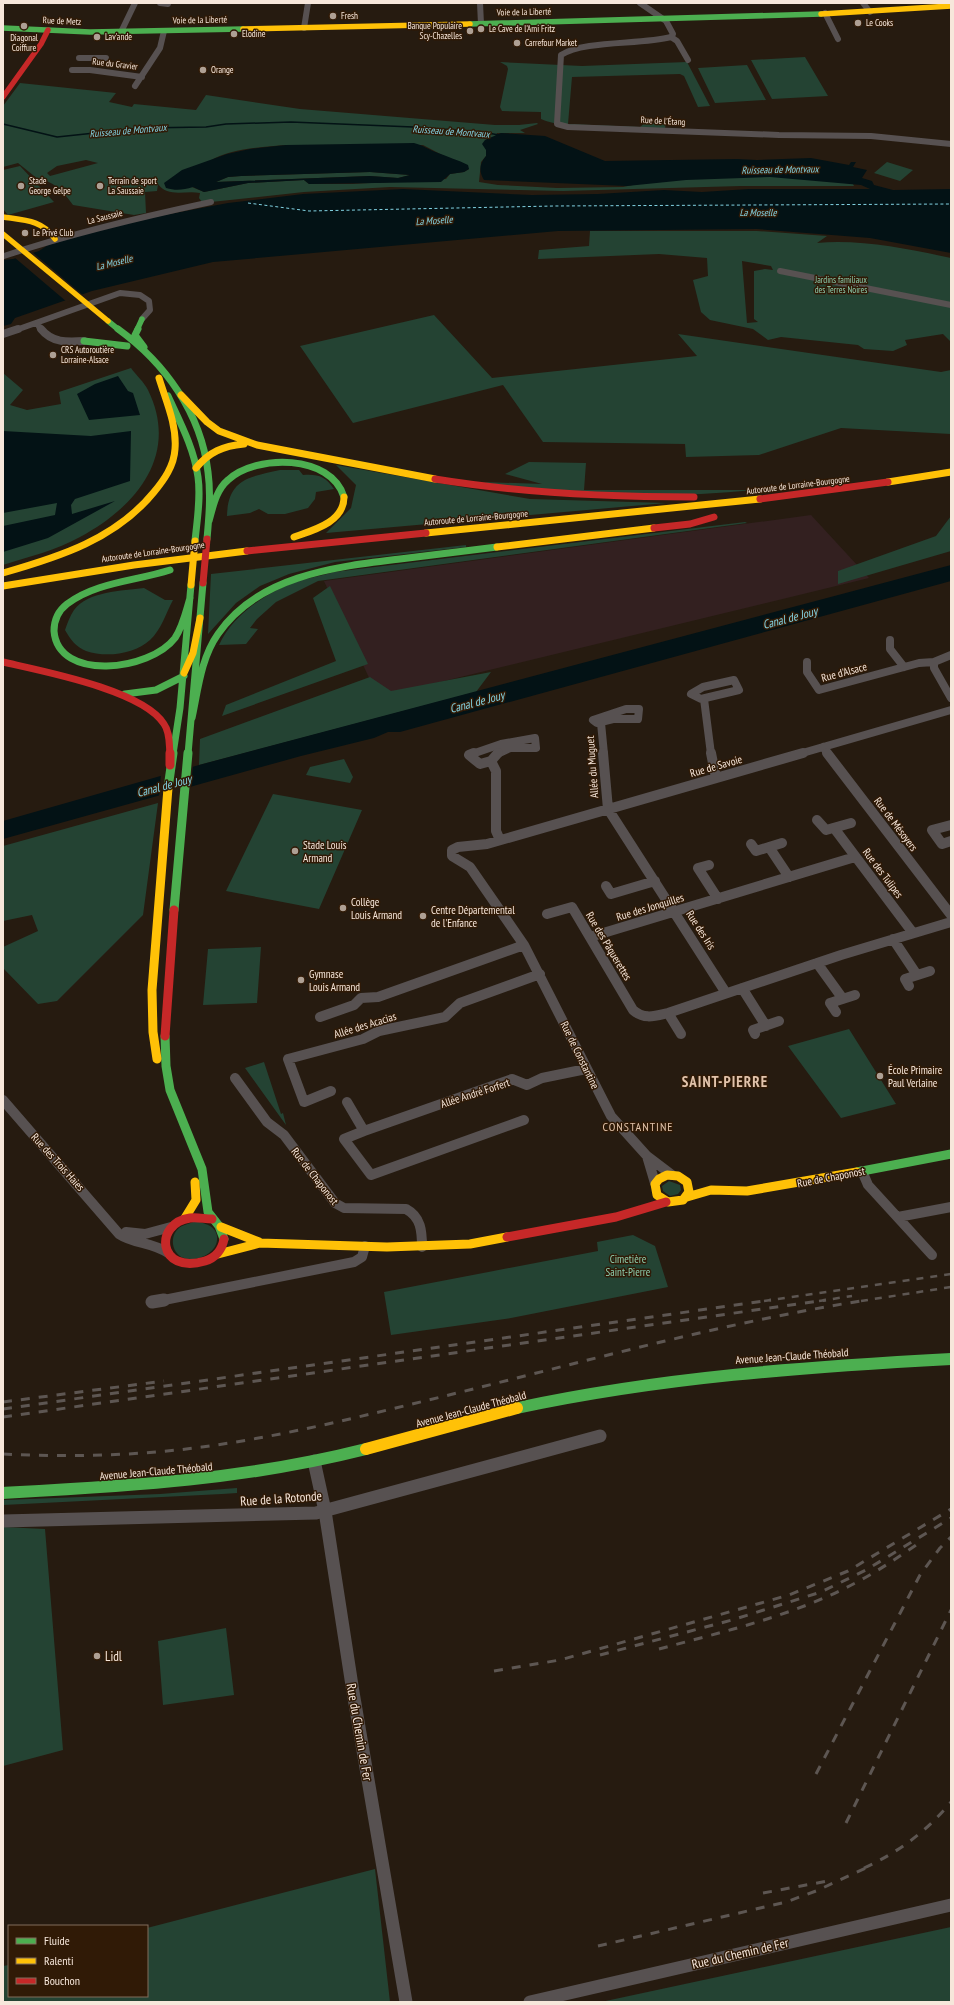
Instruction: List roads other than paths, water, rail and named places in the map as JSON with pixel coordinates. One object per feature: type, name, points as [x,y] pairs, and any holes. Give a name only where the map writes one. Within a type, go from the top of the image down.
[{"type":"main road","name":"Voie de la Liberté","points":[[121,32],[481,24],[825,14],[951,6]]},
{"type":"main road","name":"Rue de Metz","points":[[3,28],[26,29],[44,35],[63,31],[121,32]]},
{"type":"main road","points":[[3,97],[13,82],[12,75],[44,35]]},
{"type":"main road","points":[[3,217],[34,222],[44,226],[53,233],[55,239]]},
{"type":"main road","points":[[3,234],[105,327],[152,357]]},
{"type":"main road","points":[[3,242],[142,359],[159,378],[177,414],[196,468],[198,507],[184,674],[180,714],[170,766],[152,990],[153,1032],[160,1082],[166,1105]]},
{"type":"main road","points":[[84,341],[95,338],[105,327],[128,325],[142,319]]},
{"type":"main road","points":[[142,319],[135,335],[168,375],[181,395],[205,456],[209,477],[209,521],[171,943],[164,1045],[168,1080],[174,1104],[203,1172],[206,1187],[206,1202],[212,1219],[221,1227],[260,1243]]},
{"type":"main road","points":[[84,341],[127,346]]},
{"type":"main road","points":[[3,573],[50,559],[96,539],[130,516],[154,493],[169,470],[175,446],[174,428],[159,378]]},
{"type":"main road","points":[[181,395],[207,422],[219,431],[257,445]]},
{"type":"main road","points":[[196,468],[205,456],[215,448],[223,445],[243,444],[257,445],[463,484],[532,493],[618,498],[719,497],[951,471]]},
{"type":"main road","points":[[6,585],[99,566],[302,535],[328,524],[338,514],[344,506],[345,497],[343,487],[336,478],[320,468],[292,462],[265,464],[242,470],[225,482],[217,496],[209,521]]},
{"type":"main road","name":"Autoroute de Lorraine-Bourgogne","points":[[6,585],[123,566],[222,553],[328,541],[632,515],[867,486],[951,471]]},
{"type":"main road","name":"Autoroute de Lorraine-Bourgogne","points":[[192,718],[207,660],[217,634],[235,613],[257,596],[279,584],[310,573],[343,566],[690,524],[718,516],[523,534]]},
{"type":"main road","name":"Autoroute de Lorraine-Bourgogne","points":[[83,584],[170,570],[327,551],[444,541]]},
{"type":"main road","points":[[170,570],[157,576],[90,591],[70,602],[56,617],[53,638],[57,646],[64,653],[82,662],[108,666],[132,664],[160,650],[171,642],[178,632],[190,598]]},
{"type":"main road","points":[[126,694],[152,692],[166,687],[184,674],[193,653],[200,618]]},
{"type":"main road","points":[[3,662],[114,693],[150,709],[161,719],[166,731],[170,766]]},
{"type":"main road","points":[[178,1134],[190,1164],[196,1187],[196,1200],[185,1218]]},
{"type":"main road","name":"Rue de Chaponost","points":[[687,1196],[711,1190],[763,1190],[951,1154]]},
{"type":"main road","points":[[212,1219],[194,1216],[185,1218],[171,1227],[166,1236],[165,1245],[168,1253],[178,1262],[191,1265],[201,1264],[218,1254],[260,1243],[422,1247],[478,1243],[616,1217],[666,1202],[678,1202],[687,1196],[689,1187],[683,1178],[672,1174],[662,1177],[655,1185],[647,1202],[639,1210]]},
{"type":"main road","name":"Rue de Chaponost","points":[[683,1178],[711,1190]]},
{"type":"main road","points":[[655,1185],[658,1196],[666,1202]]},
{"type":"main road","points":[[218,1254],[223,1245],[224,1236],[221,1227]]},
{"type":"main road","name":"Avenue Jean-Claude Théobald","points":[[3,1493],[170,1484],[205,1480],[314,1461],[396,1442],[521,1407],[630,1386],[688,1377],[781,1368],[950,1358]]},
{"type":"street","points":[[121,32],[136,3]]},
{"type":"street","points":[[160,3],[168,4]]},
{"type":"street","points":[[304,28],[308,3]]},
{"type":"street","points":[[480,3],[481,24]]},
{"type":"street","points":[[640,3],[668,23],[673,34],[671,38],[677,41],[688,60]]},
{"type":"street","points":[[863,3],[870,12]]},
{"type":"street","points":[[825,14],[838,39]]},
{"type":"street","name":"Rue du Gravier","points":[[135,86],[160,48],[164,31]]},
{"type":"street","name":"Rue de l'Étang","points":[[671,38],[633,44],[574,48],[563,52],[561,55],[556,111],[557,124],[568,127],[779,135],[871,136],[951,144]]},
{"type":"street","name":"Rue du Gravier","points":[[79,58],[106,58]]},
{"type":"street","name":"Rue du Gravier","points":[[86,70],[92,58]]},
{"type":"street","name":"Rue du Gravier","points":[[72,70],[86,70],[142,77]]},
{"type":"street","name":"La Saussaie","points":[[4,255],[107,225],[211,202]]},
{"type":"street","points":[[780,271],[809,276],[890,295],[951,305]]},
{"type":"street","points":[[3,334],[37,323],[102,298],[126,293],[140,295],[149,301],[150,310],[142,319]]},
{"type":"street","points":[[37,323],[42,332],[52,340],[84,341]]},
{"type":"street","points":[[890,640],[890,649],[904,667]]},
{"type":"street","name":"Rue d'Alsace","points":[[807,662],[806,672],[819,690],[924,662],[934,662],[938,659],[951,655]]},
{"type":"street","points":[[934,662],[934,668],[951,698]]},
{"type":"street","points":[[734,680],[739,690],[701,699],[691,694],[710,685],[734,680]]},
{"type":"street","points":[[710,685],[714,696]]},
{"type":"street","points":[[704,698],[713,770],[716,778]]},
{"type":"street","name":"Rue de Savoie","points":[[458,859],[462,859],[466,852],[500,840],[951,710]]},
{"type":"street","name":"Allée du Muguet","points":[[601,723],[608,809]]},
{"type":"street","name":"Rue de Mésoyers","points":[[823,747],[951,915]]},
{"type":"street","points":[[492,761],[480,764],[468,755],[499,748],[492,761],[496,771],[496,831],[500,840]]},
{"type":"street","name":"Rue des Iris","points":[[608,809],[726,993]]},
{"type":"street","points":[[817,820],[826,830],[851,823]]},
{"type":"street","points":[[951,825],[932,830],[942,844],[951,841]]},
{"type":"street","name":"Rue des Tulipes","points":[[834,828],[913,933]]},
{"type":"street","points":[[751,844],[756,851],[782,843]]},
{"type":"street","points":[[769,847],[789,877]]},
{"type":"street","name":"Rue de Constantine","points":[[466,852],[470,867],[524,945],[540,974],[586,1069],[611,1116],[647,1156],[672,1174]]},
{"type":"street","name":"Rue des Jonquilles","points":[[590,938],[855,857]]},
{"type":"street","name":"Rue de Constantine","points":[[458,859],[470,867]]},
{"type":"street","points":[[709,865],[698,868],[718,899]]},
{"type":"street","points":[[606,886],[611,894],[655,881]]},
{"type":"street","name":"Rue des Pâquerettes","points":[[547,914],[572,907],[633,1010],[643,1016],[652,1017],[668,1013]]},
{"type":"street","points":[[681,1034],[668,1013],[817,963],[951,922]]},
{"type":"street","points":[[893,939],[917,975]]},
{"type":"street","points":[[320,1017],[354,1005],[361,998],[378,997],[524,945]]},
{"type":"street","points":[[817,963],[843,999]]},
{"type":"street","points":[[909,986],[905,979],[930,971]]},
{"type":"street","name":"Allée des Acacias","points":[[331,1091],[304,1102],[288,1059],[362,1039],[378,1031],[445,1017],[460,1003],[540,974]]},
{"type":"street","points":[[742,988],[766,1026]]},
{"type":"street","points":[[836,1012],[830,1003],[855,995]]},
{"type":"street","points":[[755,1034],[753,1030],[779,1021]]},
{"type":"street","name":"Allée André Forfert","points":[[524,1120],[371,1175],[344,1139],[512,1079],[527,1085],[542,1078],[586,1069]]},
{"type":"street","name":"Rue de Chaponost","points":[[235,1078],[267,1122],[284,1135],[335,1204],[344,1208],[406,1209],[411,1211],[422,1229],[422,1247]]},
{"type":"street","name":"Rue des Trois Haies","points":[[3,1100],[112,1224],[119,1234],[125,1238],[158,1246],[168,1253]]},
{"type":"street","points":[[348,1102],[364,1131]]},
{"type":"street","name":"Rue de Constantine","points":[[647,1156],[655,1185]]},
{"type":"street","points":[[862,1171],[868,1185],[932,1255]]},
{"type":"street","points":[[898,1217],[951,1207]]},
{"type":"street","name":"Rue des Trois Haies","points":[[112,1224],[125,1232],[137,1234],[152,1233],[171,1227]]},
{"type":"street","points":[[152,1302],[354,1262],[362,1257],[365,1246]]},
{"type":"street","name":"Rue de la Rotonde","points":[[3,1521],[290,1515],[325,1511],[600,1436]]},
{"type":"street","name":"Rue du Chemin de Fer","points":[[314,1461],[325,1511],[352,1684],[406,2002]]},
{"type":"street","name":"Rue du Chemin de Fer","points":[[530,2002],[951,1905]]},
{"type":"water","name":"La Moselle","points":[[501,133],[545,136],[605,161],[757,160],[811,158],[849,165],[851,162],[856,162],[853,167],[867,170],[862,178],[872,181],[874,185],[893,190],[951,189],[951,253],[870,238],[757,229],[558,231],[213,262],[92,291],[15,318],[11,324],[3,326],[3,260],[13,259],[39,251],[51,243],[117,224],[228,203],[303,194],[403,189],[532,195],[598,194],[664,190],[702,192],[749,189],[870,189],[861,185],[770,177],[686,180],[627,186],[484,180],[480,168],[486,156],[486,150],[482,144],[485,140]]},
{"type":"water","points":[[414,143],[464,163],[468,165],[469,169],[464,172],[450,174],[441,182],[309,184],[304,180],[248,183],[204,192],[193,187],[173,190],[166,188],[164,183],[182,170],[227,154],[250,149],[286,145]],"holes":[[[370,172],[410,175],[398,178],[370,176],[216,182],[228,177],[241,176]]]},
{"type":"water","points":[[118,376],[128,391],[133,393],[140,415],[89,420],[77,394],[95,384]]},
{"type":"water","points":[[3,431],[91,436],[131,431],[130,481],[75,499],[71,505],[72,514],[115,501],[48,538],[3,552],[3,526],[55,515],[57,503],[3,513]]},
{"type":"water","name":"Canal de Jouy","points":[[951,565],[951,581],[400,732],[388,732],[374,738],[301,756],[3,839],[3,821],[199,765]]},
{"type":"waterway","name":"Ruisseau de Montvaux","points":[[3,124],[57,137],[142,128],[206,127],[226,124],[291,122],[413,127],[482,132],[499,135]]},
{"type":"railway","points":[[767,1301],[951,1274]]},
{"type":"railway","points":[[862,1301],[951,1287]]},
{"type":"railway","points":[[820,1301],[852,1296]]},
{"type":"railway","points":[[767,1301],[771,1300]]},
{"type":"railway","points":[[820,1301],[826,1300]]},
{"type":"railway","points":[[862,1301],[867,1300]]},
{"type":"railway","points":[[3,1409],[767,1301]]},
{"type":"railway","points":[[3,1417],[820,1301]]},
{"type":"railway","points":[[3,1454],[127,1454],[202,1447],[264,1437],[387,1410],[709,1331],[762,1319],[862,1301]]},
{"type":"railway","points":[[3,1402],[164,1381]]},
{"type":"railway","points":[[494,1671],[560,1660],[789,1595],[848,1571],[951,1509]]},
{"type":"railway","points":[[600,1655],[732,1620],[821,1592],[866,1570],[951,1518]]},
{"type":"railway","points":[[816,1774],[920,1575],[940,1548],[951,1537]]},
{"type":"railway","points":[[659,1649],[735,1629],[810,1604],[834,1594],[865,1578],[916,1545]]},
{"type":"railway","points":[[846,1823],[951,1610]]},
{"type":"railway","points":[[864,1868],[877,1862],[912,1840],[942,1813],[951,1802]]},
{"type":"railway","points":[[598,1946],[786,1902],[816,1891],[868,1867]]},
{"type":"railway","points":[[763,1893],[828,1881]]},
{"type":"place","name":"Fresh","points":[[333,16]]},
{"type":"place","name":"Le Cooks","points":[[858,23]]},
{"type":"place","name":"Diagonal Coiffure","points":[[24,26]]},
{"type":"place","name":"Le Cave de l'Ami Fritz","points":[[481,29]]},
{"type":"place","name":"Banque Populaire Scy-Chazelles","points":[[470,31]]},
{"type":"place","name":"Elodine","points":[[234,34]]},
{"type":"place","name":"Lav'ande","points":[[97,37]]},
{"type":"place","name":"Carrefour Market","points":[[517,43]]},
{"type":"place","name":"Orange","points":[[203,70]]},
{"type":"place","name":"Stade George Gelpe","points":[[21,186]]},
{"type":"place","name":"Terrain de sport La Saussaie","points":[[100,186]]},
{"type":"place","name":"Le Privé Club","points":[[25,233]]},
{"type":"place","name":"CRS Autoroutière Lorraine-Alsace","points":[[53,355]]},
{"type":"place","name":"Stade Louis Armand","points":[[295,851]]},
{"type":"place","name":"Collège Louis Armand","points":[[343,908]]},
{"type":"place","name":"Centre Départemental de l'Enfance","points":[[423,916]]},
{"type":"place","name":"Gymnase Louis Armand","points":[[301,980]]},
{"type":"place","name":"École Primaire Paul Verlaine","points":[[880,1076]]},
{"type":"place","name":"Lidl","points":[[97,1656]]},
{"type":"district","name":"SAINT-PIERRE","points":[[725,1082]]},
{"type":"district","name":"CONSTANTINE","points":[[638,1127]]},
{"type":"park label","name":"Jardins familiaux des Terres Noires","points":[[841,286]]},
{"type":"park label","name":"Cimetière Saint-Pierre","points":[[628,1265]]}]
